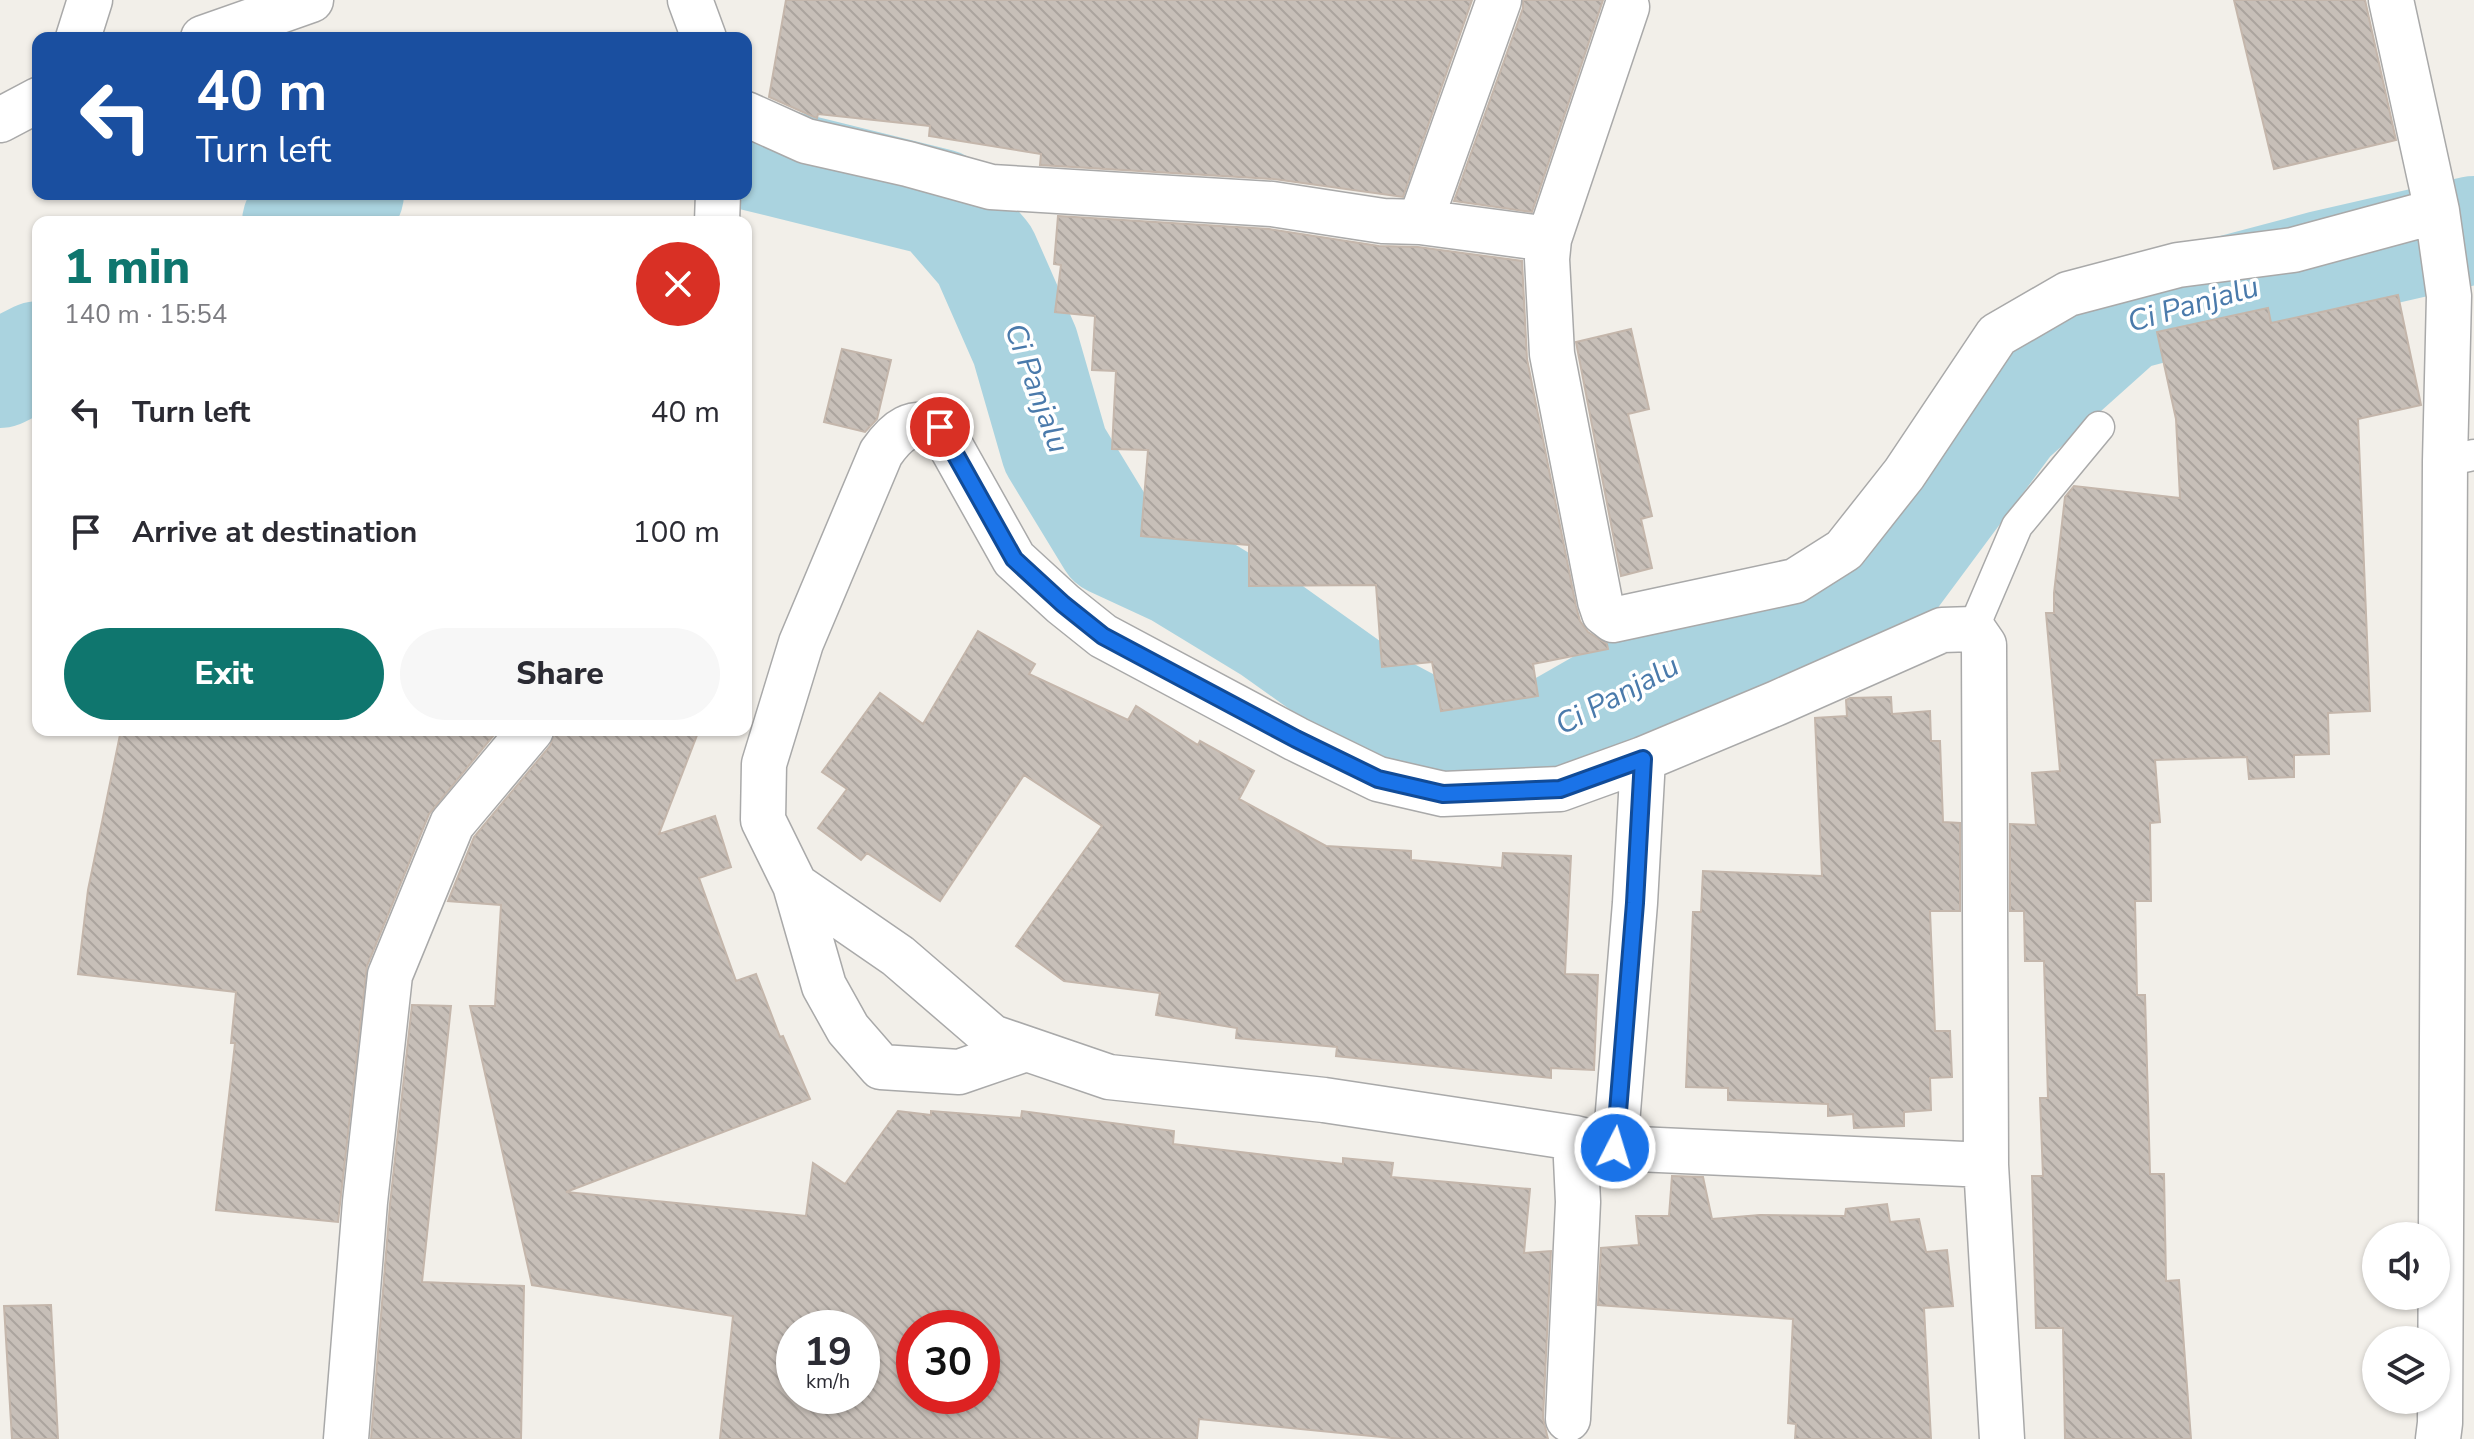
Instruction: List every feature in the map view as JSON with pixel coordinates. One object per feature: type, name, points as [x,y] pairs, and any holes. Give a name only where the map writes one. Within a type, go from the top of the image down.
[{"type":"street","points":[[80,32],[90,0]]},
{"type":"street","points":[[220,32],[311,0]]},
{"type":"street","points":[[690,0],[702,32]]},
{"type":"street","points":[[1420,222],[1499,0]]},
{"type":"street","points":[[2391,0],[2438,217],[2449,296],[2460,458],[2451,1429]]},
{"type":"street","points":[[1627,7],[1549,239],[1547,259],[1552,354],[1600,601],[1604,613],[1613,620],[1795,581],[1844,550],[1904,474],[1997,335],[2068,294],[2178,265],[2293,250],[2417,219],[2438,217]]},
{"type":"street","points":[[0,120],[32,103]]},
{"type":"street","points":[[752,117],[806,141],[991,187],[1226,200],[1549,239]]},
{"type":"street","points":[[1026,1049],[959,1072],[881,1067],[848,1029],[824,986],[795,885],[763,820],[764,764],[801,643],[881,453],[894,435],[913,425],[940,427],[1014,559],[1103,636],[1378,779],[1443,794],[1560,789],[1643,759],[1942,630],[1973,629],[1984,645],[1986,1165],[2002,1439]]},
{"type":"street","points":[[346,1439],[365,1202],[390,975],[452,824],[526,736]]},
{"type":"street","points":[[1568,1419],[1578,1202],[1595,1143],[1635,903],[1643,759]]},
{"type":"street","points":[[795,885],[898,956],[992,1037],[1109,1077],[1324,1100],[1595,1143],[1986,1165]]},
{"type":"lane","points":[[1973,629],[2017,526],[2099,427]]},
{"type":"building","points":[[786,0],[1472,0],[1403,197],[1274,179],[1040,165],[1041,154],[929,136],[930,126],[818,114],[817,118],[769,97]]},
{"type":"building","points":[[1523,0],[1603,0],[1532,212],[1454,201],[1523,8]]},
{"type":"building","points":[[2234,0],[2365,0],[2396,140],[2274,169]]},
{"type":"building","points":[[1058,216],[1269,229],[1379,246],[1418,247],[1522,261],[1527,359],[1576,606],[1580,621],[1588,632],[1607,644],[1608,649],[1533,664],[1538,696],[1441,711],[1432,662],[1382,667],[1376,585],[1249,586],[1249,545],[1141,536],[1148,450],[1112,449],[1116,371],[1092,370],[1095,316],[1055,312],[1061,265],[1054,264]]},
{"type":"building","points":[[2398,295],[2421,405],[2358,419],[2370,711],[2328,713],[2329,754],[2294,755],[2294,777],[2249,779],[2247,757],[2155,760],[2160,822],[2150,823],[2151,901],[2135,901],[2137,995],[2145,995],[2150,1174],[2164,1174],[2166,1281],[2179,1280],[2191,1439],[2065,1439],[2063,1328],[2036,1328],[2032,1176],[2043,1176],[2040,1098],[2048,1098],[2044,961],[2025,961],[2024,911],[2010,911],[2010,824],[2036,825],[2032,773],[2060,771],[2046,613],[2054,613],[2065,497],[2074,486],[2180,498],[2176,419],[2157,332],[2268,308],[2271,323]]},
{"type":"building","points":[[1631,329],[1649,409],[1628,414],[1652,516],[1641,519],[1652,568],[1621,576],[1576,342]]},
{"type":"building","points":[[842,349],[891,360],[877,419],[865,432],[824,422]]},
{"type":"building","points":[[978,631],[1035,664],[1029,674],[1128,720],[1136,706],[1198,745],[1200,741],[1254,771],[1239,799],[1326,846],[1411,851],[1411,860],[1502,868],[1503,853],[1571,856],[1565,974],[1598,975],[1594,1070],[1551,1068],[1551,1078],[1336,1056],[1337,1047],[1236,1038],[1237,1028],[1156,1015],[1160,993],[1064,981],[1016,946],[1102,826],[1024,775],[940,901],[867,853],[861,860],[818,828],[847,789],[822,772],[880,693],[923,724]]},
{"type":"building","points":[[1891,697],[1892,714],[1930,711],[1931,741],[1940,741],[1943,822],[1960,823],[1960,911],[1930,911],[1935,1031],[1950,1031],[1952,1077],[1930,1078],[1931,1110],[1904,1112],[1904,1126],[1854,1128],[1853,1114],[1828,1116],[1828,1104],[1728,1100],[1728,1088],[1686,1087],[1693,912],[1701,912],[1703,871],[1822,876],[1815,718],[1847,716],[1846,700],[1850,698]]},
{"type":"building","points":[[120,736],[493,736],[429,814],[367,966],[338,1222],[216,1210],[235,1043],[231,1043],[236,992],[78,974],[88,890]]},
{"type":"building","points":[[553,736],[697,736],[659,834],[715,816],[731,867],[699,878],[736,981],[756,974],[780,1037],[783,1036],[810,1099],[566,1192],[806,1216],[813,1163],[845,1184],[898,1111],[1021,1118],[1022,1111],[1174,1131],[1173,1144],[1343,1164],[1343,1158],[1393,1163],[1391,1177],[1530,1189],[1524,1253],[1551,1251],[1543,1418],[1548,1439],[1402,1439],[1199,1419],[1197,1439],[720,1439],[733,1316],[532,1285],[470,1006],[495,1006],[501,905],[448,901],[474,837],[550,746]]},
{"type":"building","points":[[412,1005],[451,1006],[422,1282],[524,1286],[521,1439],[371,1439],[390,1204]]},
{"type":"building","points":[[1672,1176],[1703,1177],[1712,1219],[1760,1215],[1845,1216],[1846,1209],[1887,1204],[1890,1222],[1919,1219],[1926,1252],[1947,1250],[1953,1306],[1924,1308],[1931,1439],[1795,1439],[1796,1424],[1788,1423],[1793,1319],[1598,1305],[1601,1248],[1639,1245],[1636,1216],[1669,1216]]},
{"type":"building","points":[[51,1305],[58,1439],[12,1439],[4,1306]]},
{"type":"waterway","name":"Ci Panjalu","points":[[752,156],[940,203],[985,255],[1025,346],[1055,450],[1111,542],[1178,573],[1270,629],[1378,706],[1442,740],[1550,732],[1666,666],[1889,583],[2010,420],[2125,317],[2321,265],[2474,230]]},
{"type":"waterway","name":"Ci Panjalu","points":[[308,216],[338,200]]},
{"type":"waterway","name":"Ci Panjalu","points":[[0,374],[32,358]]},
{"type":"route","points":[[940,427],[1014,559],[1063,604],[1103,636],[1378,779],[1443,794],[1560,789],[1643,759],[1615,1148]]}]
